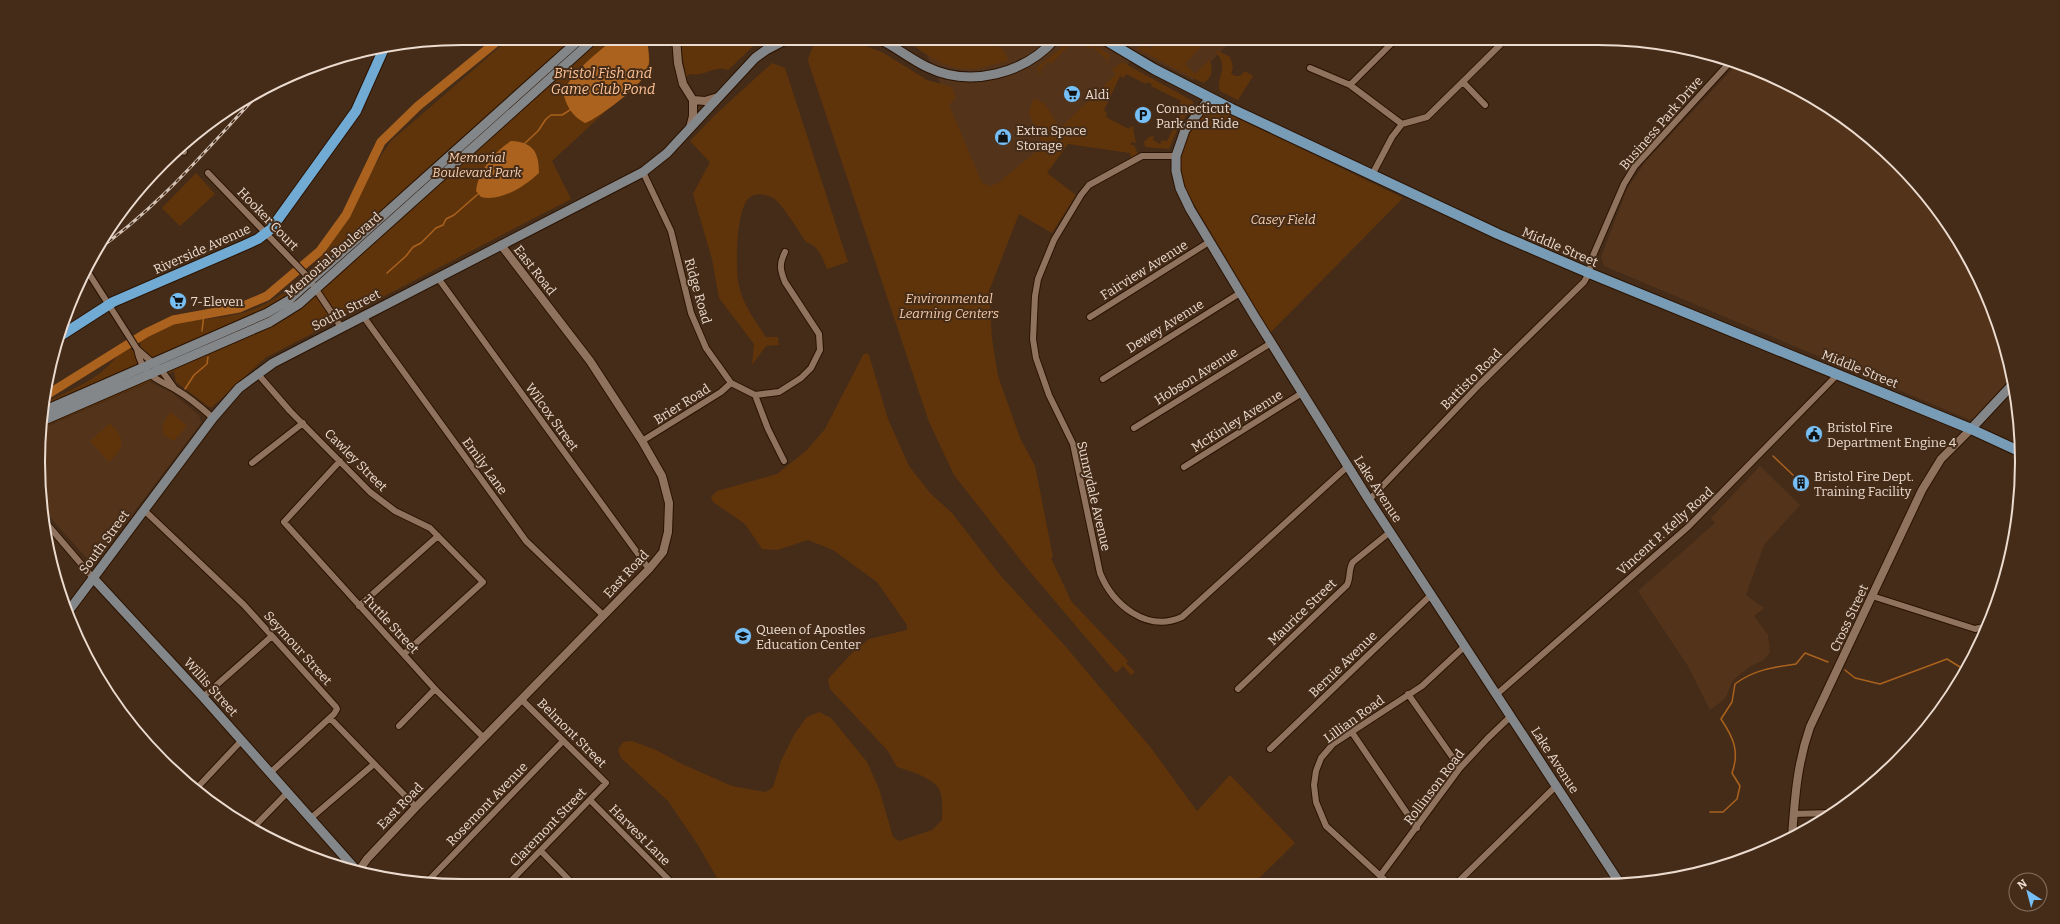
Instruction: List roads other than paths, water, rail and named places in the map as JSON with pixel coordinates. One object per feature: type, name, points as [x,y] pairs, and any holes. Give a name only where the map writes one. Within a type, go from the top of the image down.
[{"type":"highway","name":"Riverside Avenue","points":[[66,332],[108,305],[245,245],[265,234],[281,216],[356,111],[382,53]]},
{"type":"main road","name":"Memorial Boulevard","points":[[49,408],[267,313],[289,300],[308,277],[573,45]]},
{"type":"main road","name":"Memorial Boulevard","points":[[48,420],[162,371],[270,322],[299,304],[587,45]]},
{"type":"main road","name":"South Street","points":[[71,607],[213,418],[239,388],[257,373],[273,362],[643,172],[667,153],[755,58],[776,45]]},
{"type":"main road","points":[[892,45],[926,67],[943,74],[973,77],[992,75],[1015,68],[1034,58],[1048,45]]},
{"type":"main road","name":"Middle Street","points":[[1114,45],[1154,69],[1210,98],[1498,234],[1589,273],[1971,429],[2015,449]]},
{"type":"main road","name":"Lake Avenue","points":[[1210,98],[1185,130],[1176,156],[1176,171],[1182,192],[1209,242],[1270,343],[1369,500],[1617,878]]},
{"type":"main road","points":[[1971,429],[2008,389]]},
{"type":"main road","name":"Willis Street","points":[[94,579],[242,740],[351,864]]},
{"type":"street","points":[[677,45],[678,63],[683,84],[693,100],[693,116],[690,128]]},
{"type":"street","points":[[1350,85],[1390,45]]},
{"type":"street","points":[[1372,175],[1392,137],[1402,124],[1427,117],[1499,45]]},
{"type":"street","name":"Business Park Drive","points":[[1589,273],[1592,258],[1630,173],[1727,65]]},
{"type":"street","points":[[1310,68],[1350,85],[1402,124]]},
{"type":"street","points":[[1463,82],[1485,105]]},
{"type":"street","points":[[693,100],[705,101],[718,97]]},
{"type":"street","name":"Sunnydale Avenue","points":[[1176,156],[1142,156],[1089,185],[1081,195],[1054,240],[1038,278],[1035,296],[1033,338],[1036,358],[1049,395],[1072,444],[1100,573],[1104,584],[1110,593],[1128,610],[1147,621],[1165,622],[1182,617],[1348,466]]},
{"type":"street","name":"Ridge Road","points":[[643,172],[671,231],[691,312],[706,348],[731,383],[755,395]]},
{"type":"street","name":"Hooker Court","points":[[208,173],[308,277],[341,327]]},
{"type":"street","name":"Fairview Avenue","points":[[1090,317],[1209,242]]},
{"type":"street","name":"East Road","points":[[362,867],[367,859],[416,807],[649,569],[660,556],[665,544],[669,523],[669,503],[662,476],[642,441],[590,361],[500,245]]},
{"type":"street","points":[[784,461],[768,429],[755,395],[779,392],[801,378],[811,368],[820,350],[820,334],[785,282],[781,273],[780,263],[785,252]]},
{"type":"street","name":"Battisto Road","points":[[1369,500],[1480,384],[1584,282],[1589,273]]},
{"type":"street","points":[[90,275],[137,348],[144,366],[150,376],[175,389],[213,418]]},
{"type":"street","name":"Wilcox Street","points":[[438,278],[649,569]]},
{"type":"street","name":"Dewey Avenue","points":[[1102,379],[1240,292]]},
{"type":"street","name":"Emily Lane","points":[[363,316],[526,541],[604,616]]},
{"type":"street","name":"Hobson Avenue","points":[[1134,428],[1270,343]]},
{"type":"street","points":[[137,348],[154,362],[175,389]]},
{"type":"street","name":"Cawley Street","points":[[257,373],[378,499],[395,511],[429,527],[483,582],[404,654]]},
{"type":"street","name":"Vincent P. Kelly Road","points":[[1497,694],[1687,527],[1838,374]]},
{"type":"street","name":"Brier Road","points":[[642,441],[721,392],[731,383]]},
{"type":"street","name":"McKinley Avenue","points":[[1184,467],[1302,394]]},
{"type":"street","points":[[252,463],[304,423]]},
{"type":"street","name":"Cross Street","points":[[1792,830],[1797,771],[1810,727],[1922,490],[1941,459],[1971,429]]},
{"type":"street","name":"Tuttle Street","points":[[340,461],[284,522],[435,689],[484,738]]},
{"type":"street","name":"Seymour Street","points":[[144,510],[244,605],[336,707],[337,710],[330,718]]},
{"type":"street","name":"Willis Street","points":[[51,529],[94,579]]},
{"type":"street","name":"Maurice Street","points":[[1238,689],[1347,585],[1351,578],[1350,566],[1353,562],[1390,532]]},
{"type":"street","points":[[359,606],[438,536]]},
{"type":"street","name":"Bernie Avenue","points":[[1270,749],[1431,595]]},
{"type":"street","points":[[1872,596],[1975,628],[1981,627]]},
{"type":"street","points":[[203,697],[272,636]]},
{"type":"street","name":"Lillian Road","points":[[1383,879],[1326,826],[1316,802],[1314,785],[1316,771],[1322,758],[1333,744],[1422,686],[1465,646]]},
{"type":"street","points":[[399,726],[435,689]]},
{"type":"street","points":[[1408,694],[1460,768]]},
{"type":"street","name":"Belmont Street","points":[[522,700],[606,783]]},
{"type":"street","name":"Rollinson Road","points":[[1380,876],[1460,768],[1511,716]]},
{"type":"street","points":[[270,773],[330,718],[416,807]]},
{"type":"street","points":[[1351,731],[1417,828]]},
{"type":"street","points":[[199,786],[242,740]]},
{"type":"street","name":"Rosemont Avenue","points":[[430,877],[563,741]]},
{"type":"street","points":[[311,818],[374,764]]},
{"type":"street","name":"Claremont Street","points":[[513,879],[606,783]]},
{"type":"street","points":[[1461,879],[1556,786]]},
{"type":"street","points":[[256,825],[288,792]]},
{"type":"street","name":"Harvest Lane","points":[[590,800],[668,879]]},
{"type":"street","points":[[1793,814],[1823,813]]},
{"type":"street","points":[[541,851],[568,879]]},
{"type":"water","name":"Bristol Fish and Game Club Pond","points":[[606,45],[648,45],[649,59],[647,72],[644,77],[629,92],[600,115],[585,123],[576,117],[570,110],[563,92],[579,69]]},
{"type":"water","points":[[511,141],[525,143],[530,146],[538,159],[539,173],[520,188],[512,192],[497,197],[481,197],[476,191],[480,176],[493,156]]},
{"type":"waterway","points":[[51,392],[146,333],[173,320],[239,308],[267,296],[320,251],[346,215],[381,142],[418,106],[492,45]]},
{"type":"waterway","points":[[524,144],[538,131],[546,119],[551,115],[562,115],[570,110]]},
{"type":"waterway","points":[[387,273],[406,256],[413,247],[421,243],[436,228],[443,225],[446,219],[454,215],[478,194]]},
{"type":"waterway","points":[[202,331],[204,314]]},
{"type":"waterway","points":[[185,389],[194,375],[207,364],[208,357]]},
{"type":"waterway","points":[[1773,456],[1793,475]]},
{"type":"waterway","points":[[1710,812],[1723,812],[1737,799],[1740,786],[1732,773],[1735,758],[1734,744],[1721,719],[1732,702],[1735,684],[1756,672],[1796,664],[1805,653],[1828,662]]},
{"type":"waterway","points":[[1845,670],[1855,678],[1880,684],[1947,659],[1960,667]]},
{"type":"railway","points":[[107,243],[162,196],[251,102]]},
{"type":"place","name":"Aldi","points":[[1072,94]]},
{"type":"place","name":"Connecticut Park and Ride","points":[[1143,115]]},
{"type":"place","name":"Extra Space Storage","points":[[1003,137]]},
{"type":"place","name":"7-Eleven","points":[[178,301]]},
{"type":"place","name":"Bristol Fire Department Engine 4","points":[[1814,434]]},
{"type":"place","name":"Bristol Fire Dept. Training Facility","points":[[1801,483]]},
{"type":"place","name":"Queen of Apostles Education Center","points":[[743,636]]},
{"type":"park label","name":"Memorial Boulevard Park","points":[[477,164]]},
{"type":"park label","name":"Casey Field","points":[[1283,219]]},
{"type":"park label","name":"Environmental Learning Centers","points":[[949,306]]}]
